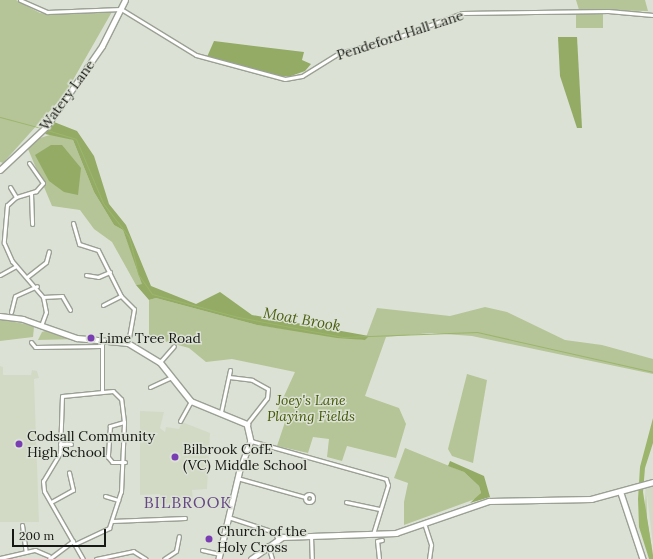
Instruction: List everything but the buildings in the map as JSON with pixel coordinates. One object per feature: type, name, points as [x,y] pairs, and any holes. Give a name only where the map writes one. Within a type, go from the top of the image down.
[{"type":"street","points":[[20,0],[47,12],[121,9]]},
{"type":"street","name":"Watery Lane","points":[[0,170],[46,127],[102,46],[125,0]]},
{"type":"street","name":"Pendeford Hall Lane","points":[[121,9],[196,55],[285,79],[302,76],[339,53],[393,39],[462,13],[608,11],[653,15]]},
{"type":"street","points":[[29,163],[43,183],[31,193],[16,197],[6,208],[4,239],[16,266],[37,286],[43,297],[46,312],[41,326]]},
{"type":"street","points":[[10,187],[16,197]]},
{"type":"street","points":[[31,193],[32,224]]},
{"type":"street","points":[[74,223],[78,244],[96,248],[122,296],[135,313],[128,343]]},
{"type":"street","points":[[27,277],[46,262],[49,251]]},
{"type":"street","points":[[0,275],[16,266]]},
{"type":"street","points":[[86,275],[98,277],[110,272]]},
{"type":"street","points":[[11,312],[15,296],[37,286]]},
{"type":"street","points":[[43,297],[62,296],[70,310]]},
{"type":"street","points":[[103,305],[122,296]]},
{"type":"street","points":[[0,316],[23,319],[70,336],[128,343],[160,362],[191,401],[221,412],[247,424]]},
{"type":"street","points":[[102,340],[102,390]]},
{"type":"street","points":[[31,342],[35,347],[101,346]]},
{"type":"street","points":[[160,362],[174,346]]},
{"type":"street","points":[[221,412],[230,370]]},
{"type":"street","points":[[150,387],[171,377]]},
{"type":"street","points":[[229,378],[252,380],[268,389],[268,398],[247,424]]},
{"type":"street","points":[[0,558],[38,551],[49,558],[74,543],[108,528],[112,522],[118,500],[125,462],[124,422],[120,396],[102,390],[62,396],[59,456],[43,481],[51,502],[74,543],[84,559]]},
{"type":"street","points":[[180,421],[191,401]]},
{"type":"street","points":[[124,422],[110,426],[108,457],[112,462],[125,462]]},
{"type":"street","points":[[202,550],[219,556],[237,478],[251,441],[247,424]]},
{"type":"street","points":[[251,441],[383,477],[388,485],[379,509],[373,536]]},
{"type":"street","points":[[60,444],[71,444]]},
{"type":"street","points":[[51,502],[73,490],[69,472]]},
{"type":"street","points":[[237,478],[305,497]]},
{"type":"street","points":[[251,559],[278,538],[311,536],[373,536],[425,526],[489,502],[585,499],[621,493],[653,482]]},
{"type":"street","points":[[621,493],[643,559]]},
{"type":"street","points":[[105,496],[118,500]]},
{"type":"street","points":[[346,502],[379,509]]},
{"type":"street","points":[[228,517],[272,532],[278,538]]},
{"type":"street","points":[[112,522],[185,518]]},
{"type":"street","points":[[22,525],[26,552]]},
{"type":"street","points":[[425,526],[431,545],[429,559]]},
{"type":"street","points":[[164,559],[177,549],[179,536]]},
{"type":"street","points":[[311,536],[312,559]]},
{"type":"street","points":[[379,559],[376,541],[382,540]]},
{"type":"street","points":[[268,545],[272,559]]},
{"type":"street","points":[[96,559],[133,551],[146,559]]},
{"type":"shaded area","points":[[558,37],[577,37],[582,128],[577,128],[560,76]]},
{"type":"shaded area","points":[[214,41],[304,52],[302,60],[311,64],[305,71],[291,76],[277,76],[207,57]]},
{"type":"shaded area","points":[[54,122],[77,131],[94,156],[109,204],[126,225],[151,286],[196,304],[220,292],[252,315],[369,336],[365,340],[337,338],[257,325],[156,298],[149,300],[136,285],[142,284],[123,230],[114,225],[94,192],[73,140],[45,134]]},
{"type":"shaded area","points":[[51,145],[62,145],[81,168],[78,195],[64,192],[49,181],[35,155]]},
{"type":"shaded area","name":"Codsall Community High School","points":[[0,366],[3,367],[3,375],[31,375],[32,370],[37,371],[39,378],[34,379],[39,522],[0,522]]},
{"type":"shaded area","name":"Bilbrook CofE (VC) Middle School","points":[[140,411],[164,412],[160,428],[165,432],[166,427],[179,429],[182,422],[210,433],[207,489],[192,490],[193,502],[160,504],[160,494],[140,495]]},
{"type":"shaded area","points":[[653,418],[653,443],[645,468],[643,492],[653,555],[653,559],[649,559],[639,527],[638,499],[640,467]]},
{"type":"shaded area","points":[[450,461],[484,476],[490,497],[470,503],[481,493],[479,486],[464,472],[448,466]]},
{"type":"shaded area","points":[[653,484],[653,545],[646,487]]},
{"type":"green space","points":[[0,0],[16,0],[40,13],[53,14],[113,10],[65,94],[3,163],[0,162]]},
{"type":"green space","points":[[576,0],[645,0],[648,11],[579,10]]},
{"type":"green space","points":[[576,14],[603,14],[603,28],[576,28]]},
{"type":"green space","points":[[53,134],[73,140],[94,192],[114,225],[123,230],[143,284],[136,285],[112,242],[94,229],[80,210],[52,206],[28,149],[40,138]]},
{"type":"green space","name":"Joey's Lane Playing Fields","points":[[156,298],[257,325],[365,340],[377,308],[450,316],[485,307],[507,312],[565,340],[602,345],[653,359],[653,374],[472,336],[431,333],[386,337],[365,396],[399,408],[406,424],[396,458],[347,446],[342,461],[327,457],[329,439],[313,437],[308,453],[277,446],[285,422],[274,418],[295,372],[232,359],[206,362],[189,348],[149,337],[149,300]]},
{"type":"green space","points":[[0,319],[34,327],[33,337],[0,341]]},
{"type":"green space","points":[[48,330],[59,335],[78,339],[38,340],[42,332]]},
{"type":"green space","points":[[467,374],[487,380],[473,463],[452,456],[448,449]]},
{"type":"green space","points":[[405,448],[464,472],[479,486],[481,493],[478,498],[404,525],[404,502],[408,483],[394,478]]},
{"type":"green space","points":[[646,487],[647,519],[653,555],[645,516]]},
{"type":"waterway","name":"Moat Brook","points":[[0,117],[41,128]]},
{"type":"waterway","name":"Moat Brook","points":[[47,130],[76,139],[103,203],[129,237],[138,274],[152,294],[238,317],[343,337],[477,332],[653,372]]},
{"type":"place","name":"Lime Tree Road","points":[[91,338]]},
{"type":"place","name":"Codsall Community High School","points":[[19,444]]},
{"type":"place","name":"Bilbrook CofE (VC) Middle School","points":[[175,457]]},
{"type":"place","name":"Church of the Holy Cross","points":[[209,539]]},
{"type":"district","name":"BILBROOK","points":[[188,502]]}]
